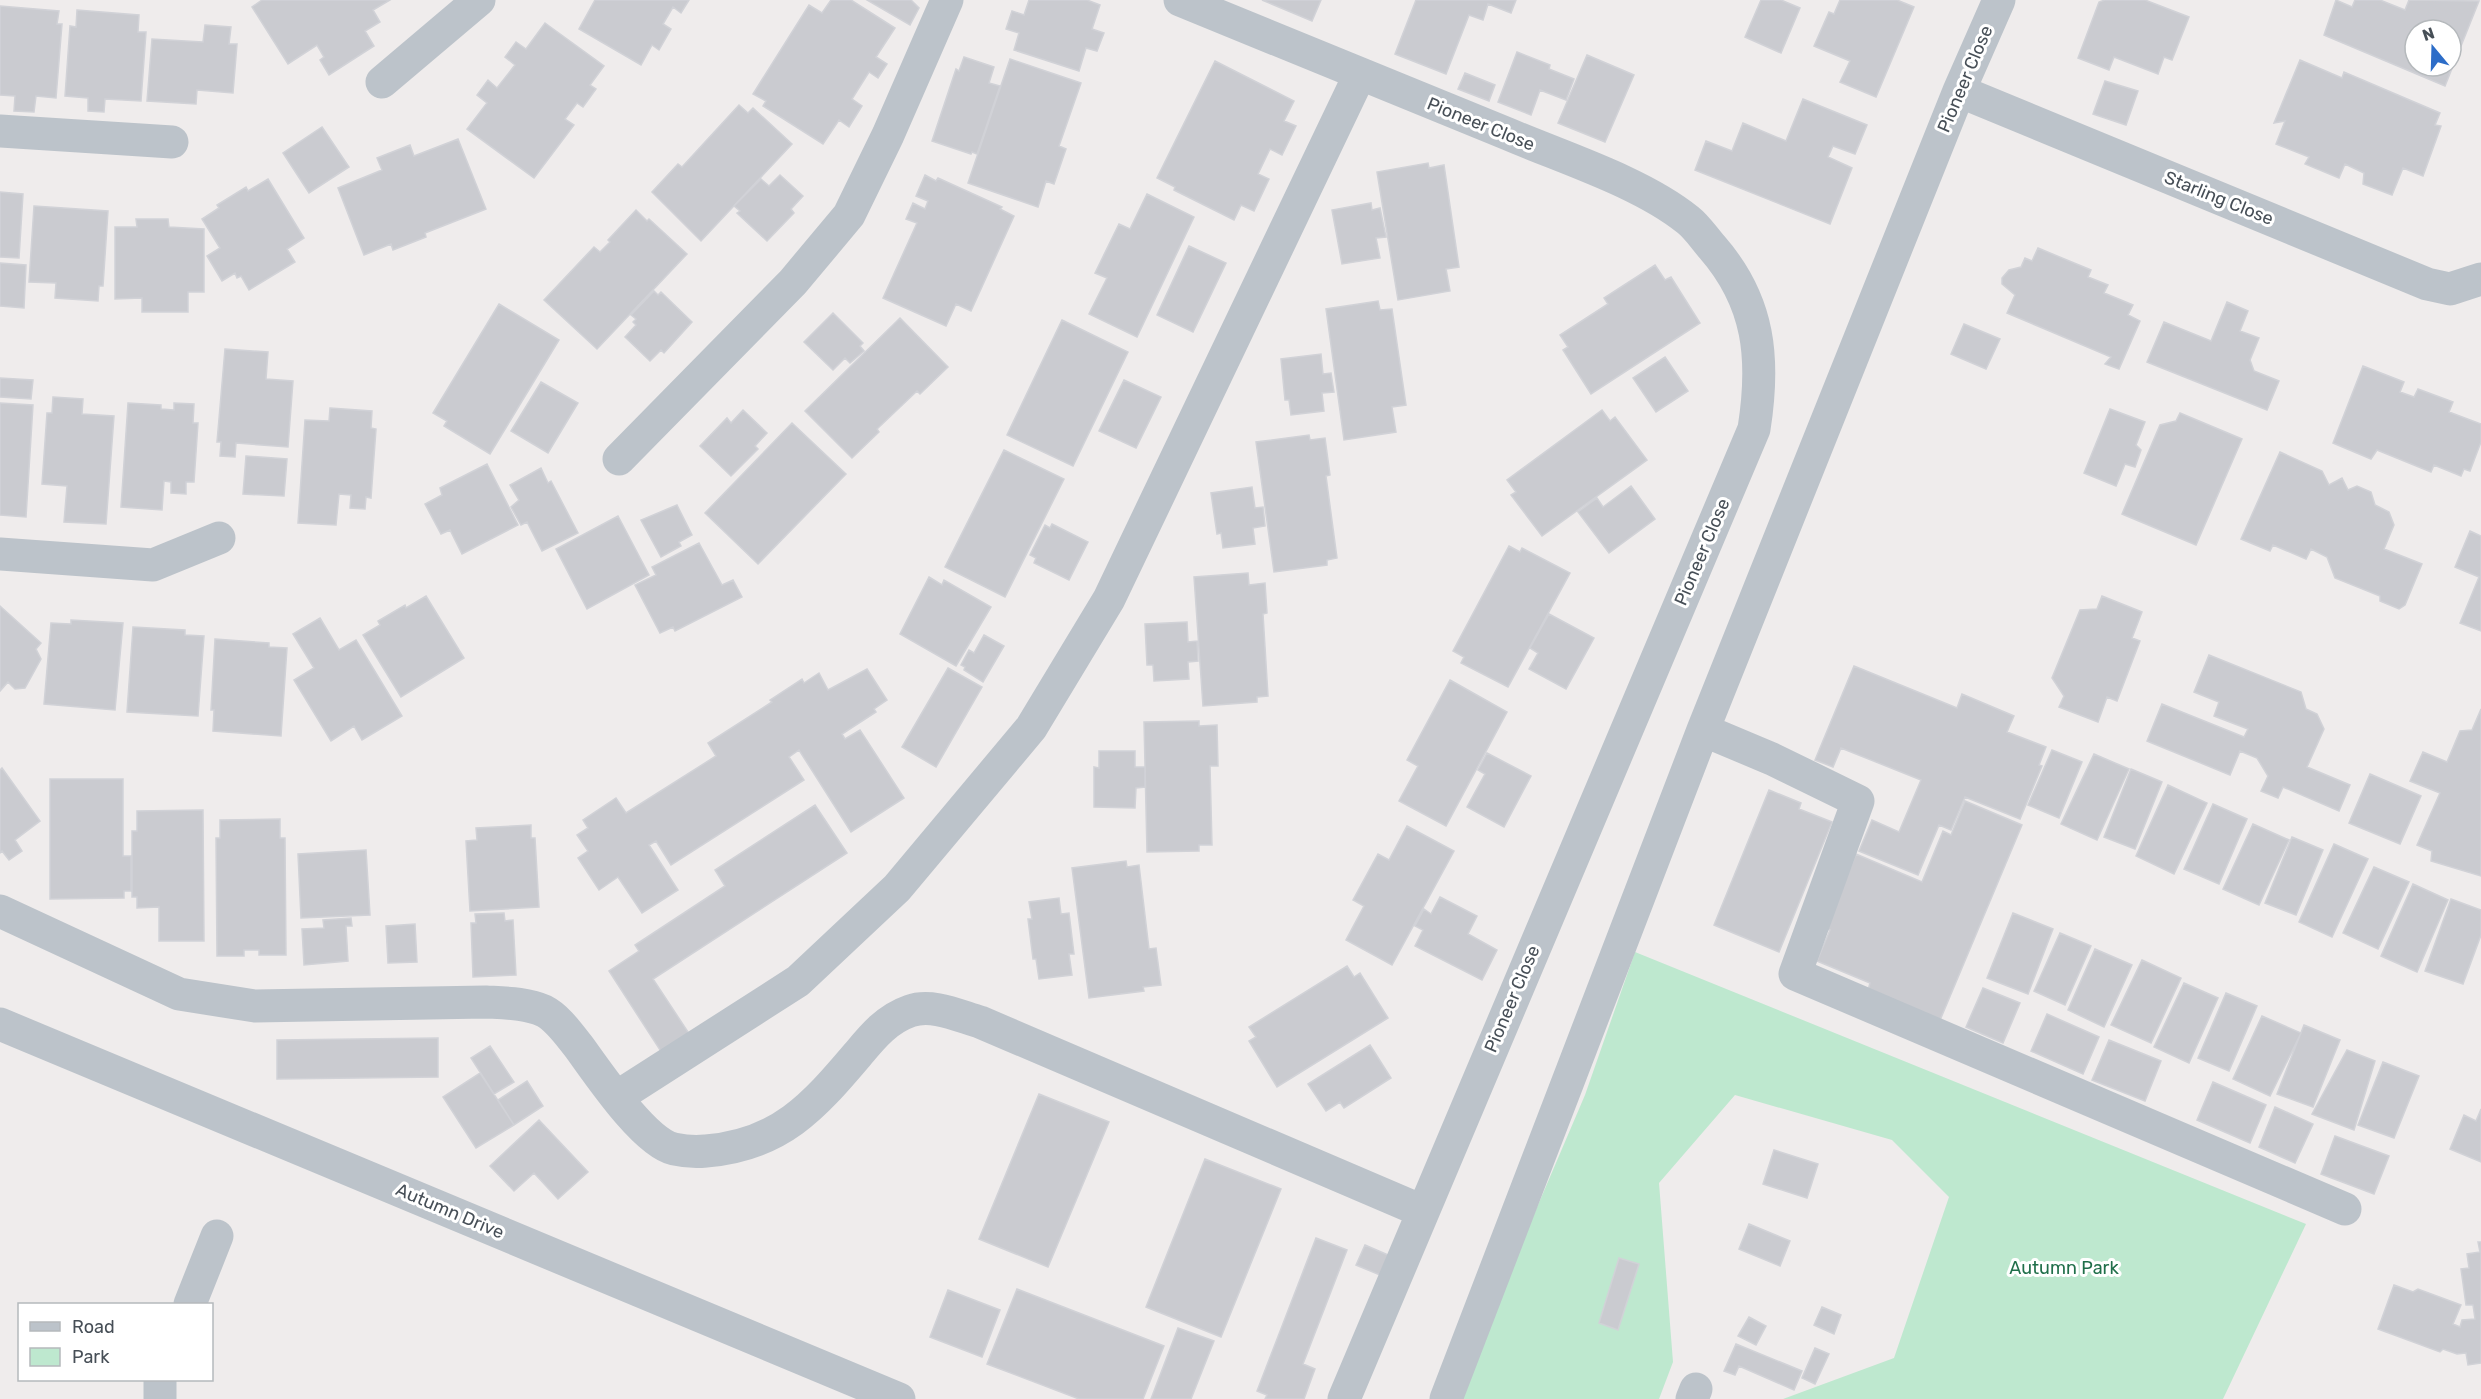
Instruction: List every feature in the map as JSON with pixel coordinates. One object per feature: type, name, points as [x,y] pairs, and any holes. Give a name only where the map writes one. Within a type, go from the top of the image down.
[{"type":"street","points":[[382,82],[479,0]]},
{"type":"street","points":[[619,459],[793,282],[849,214],[888,135],[947,0]]},
{"type":"street","name":"Pioneer Close","points":[[1180,0],[1580,164],[1651,196],[1689,220],[1722,258],[1747,298],[1760,351],[1760,392],[1755,429],[1344,1399]]},
{"type":"street","name":"Pioneer Close","points":[[1446,1399],[1703,730],[1959,91],[1999,0]]},
{"type":"street","points":[[616,1097],[798,981],[897,888],[1031,728],[1109,599],[1360,74]]},
{"type":"street","name":"Starling Close","points":[[1959,91],[2427,284],[2450,289],[2481,279]]},
{"type":"street","points":[[0,131],[172,142]]},
{"type":"street","points":[[0,554],[153,565],[219,538]]},
{"type":"street","points":[[1703,730],[1772,759],[1858,801],[1795,974],[2345,1209]]},
{"type":"street","points":[[0,911],[179,994],[255,1006],[486,1002],[515,1004],[545,1011],[569,1035],[616,1097],[655,1140],[674,1149],[704,1151],[737,1146],[774,1134],[798,1119],[818,1101],[884,1024],[911,1010],[934,1008],[980,1023],[1422,1211]]},
{"type":"street","name":"Autumn Drive","points":[[0,1024],[899,1399]]},
{"type":"street","points":[[191,1303],[217,1236]]},
{"type":"street","points":[[160,1381],[160,1399]]},
{"type":"green space","name":"Autumn Park","points":[[1635,952],[2306,1224],[2223,1399],[1783,1399],[1894,1358],[1949,1197],[1892,1140],[1735,1095],[1659,1183],[1673,1362],[1659,1399],[1455,1399],[1585,1095]]},
{"type":"building","points":[[262,0],[390,0],[373,10],[380,22],[365,31],[374,46],[329,75],[320,60],[324,57],[317,45],[288,64],[252,7]]},
{"type":"building","points":[[595,0],[689,0],[681,13],[673,7],[663,24],[671,29],[659,50],[652,45],[641,65],[579,29]]},
{"type":"building","points":[[831,0],[851,0],[895,28],[876,57],[887,64],[878,78],[869,72],[852,99],[862,106],[849,127],[839,120],[823,144],[763,106],[766,101],[753,94],[809,5],[822,13]]},
{"type":"building","points":[[867,0],[911,0],[919,8],[910,25]]},
{"type":"building","points":[[1029,0],[1087,0],[1100,5],[1092,29],[1104,33],[1097,51],[1086,48],[1079,71],[1014,50],[1019,33],[1006,29],[1012,11],[1024,15]]},
{"type":"building","points":[[1262,0],[1321,0],[1312,21]]},
{"type":"building","points":[[1416,0],[1516,0],[1511,13],[1488,4],[1483,20],[1469,15],[1446,74],[1395,54]]},
{"type":"building","points":[[1761,0],[1781,0],[1800,8],[1781,53],[1745,37]]},
{"type":"building","points":[[1840,0],[1897,0],[1914,7],[1876,97],[1840,82],[1850,61],[1814,46],[1829,12],[1834,14]]},
{"type":"building","points":[[2145,0],[2189,17],[2172,60],[2164,57],[2158,74],[2114,57],[2109,70],[2078,58],[2099,2]]},
{"type":"building","points":[[2336,0],[2352,7],[2355,0],[2380,0],[2405,10],[2409,0],[2479,1],[2463,41],[2463,18],[2403,18],[2403,68],[2324,35]]},
{"type":"building","points":[[0,6],[59,11],[57,24],[62,24],[56,98],[36,96],[34,112],[14,111],[15,96],[0,95]]},
{"type":"building","points":[[77,10],[139,15],[138,32],[146,32],[141,101],[105,99],[104,112],[88,111],[88,98],[65,96],[70,26],[76,27]]},
{"type":"building","points":[[545,23],[604,66],[590,85],[596,89],[583,107],[577,103],[565,119],[574,125],[534,178],[467,129],[487,103],[477,95],[488,80],[497,88],[515,65],[505,57],[516,42],[526,49]]},
{"type":"building","points":[[205,25],[231,27],[229,44],[237,44],[233,93],[197,90],[196,104],[147,101],[152,39],[203,42]]},
{"type":"building","points":[[1517,52],[1550,65],[1549,69],[1574,79],[1566,100],[1540,90],[1531,115],[1498,102]]},
{"type":"building","points":[[1587,55],[1634,75],[1605,142],[1558,123]]},
{"type":"building","points":[[964,57],[994,67],[989,83],[1000,86],[977,154],[932,141],[956,69],[959,71]]},
{"type":"building","points":[[1010,59],[1081,83],[1059,146],[1066,149],[1054,184],[1046,181],[1038,207],[968,183]]},
{"type":"building","points":[[2300,60],[2342,78],[2344,72],[2440,113],[2435,125],[2441,126],[2423,176],[2403,168],[2392,195],[2363,184],[2364,173],[2345,164],[2339,178],[2305,164],[2309,157],[2276,144],[2285,121],[2274,123]]},
{"type":"building","points":[[1215,61],[1294,101],[1284,121],[1296,126],[1282,155],[1270,149],[1258,174],[1269,179],[1254,211],[1241,205],[1234,220],[1174,190],[1175,187],[1157,178]]},
{"type":"building","points":[[1465,73],[1495,85],[1489,101],[1458,89]]},
{"type":"building","points":[[2426,78],[2448,78],[2445,86]]},
{"type":"building","points":[[2105,81],[2138,91],[2126,125],[2093,114]]},
{"type":"building","points":[[1803,99],[1867,125],[1855,154],[1833,146],[1828,157],[1852,168],[1830,224],[1695,170],[1706,141],[1732,151],[1743,123],[1786,141]]},
{"type":"building","points":[[739,105],[748,113],[753,108],[792,144],[701,241],[652,192],[678,164],[682,167]]},
{"type":"building","points":[[322,127],[349,167],[309,193],[283,153]]},
{"type":"building","points":[[458,139],[486,209],[425,233],[426,237],[393,250],[391,244],[364,255],[338,188],[382,170],[377,158],[410,145],[414,156]]},
{"type":"building","points":[[1428,163],[1429,168],[1444,165],[1459,267],[1446,269],[1450,291],[1398,300],[1377,172]]},
{"type":"building","points":[[780,175],[803,196],[791,209],[794,213],[767,241],[737,213],[740,211],[734,206],[761,179],[769,186]]},
{"type":"building","points":[[925,175],[936,181],[938,178],[1002,207],[1000,209],[1014,216],[971,311],[956,304],[946,326],[883,298],[917,223],[906,219],[913,203],[925,209],[928,201],[916,196]]},
{"type":"building","points":[[268,179],[304,238],[287,249],[295,262],[249,290],[241,276],[237,278],[235,273],[222,281],[207,256],[220,248],[202,219],[219,208],[217,205],[246,187],[248,191]]},
{"type":"building","points":[[0,192],[23,194],[19,258],[0,257]]},
{"type":"building","points":[[1147,194],[1194,217],[1137,337],[1089,314],[1107,278],[1095,273],[1119,224],[1130,229]]},
{"type":"building","points":[[1371,203],[1372,210],[1380,208],[1386,237],[1376,238],[1380,258],[1342,264],[1332,210]]},
{"type":"building","points":[[34,206],[108,211],[103,286],[99,286],[98,301],[55,298],[56,283],[29,282]]},
{"type":"building","points":[[636,210],[687,254],[597,349],[544,300],[594,247],[600,252]]},
{"type":"building","points":[[136,219],[168,219],[169,227],[204,229],[204,292],[188,292],[188,312],[142,312],[142,298],[115,299],[115,227],[137,227]]},
{"type":"building","points":[[1189,246],[1226,263],[1193,332],[1157,315]]},
{"type":"building","points":[[2038,248],[2091,270],[2088,277],[2108,285],[2104,293],[2133,305],[2128,315],[2140,321],[2119,369],[2105,364],[2111,357],[2007,313],[2015,295],[2002,284],[2002,278],[2009,270],[2021,267],[2025,258],[2032,261]]},
{"type":"building","points":[[0,263],[26,265],[24,308],[0,306]]},
{"type":"building","points":[[1655,265],[1665,280],[1671,277],[1700,323],[1591,394],[1563,350],[1568,347],[1560,335],[1608,304],[1604,298]]},
{"type":"building","points":[[654,291],[658,295],[661,292],[692,322],[664,353],[661,350],[650,361],[625,337],[636,325],[633,322],[636,319],[631,315]]},
{"type":"building","points":[[1378,301],[1380,310],[1392,309],[1406,405],[1392,407],[1396,432],[1344,440],[1326,309]]},
{"type":"building","points":[[2227,302],[2248,311],[2240,331],[2259,338],[2250,360],[2254,371],[2279,381],[2267,410],[2147,362],[2164,322],[2211,341]]},
{"type":"building","points":[[499,304],[559,340],[490,454],[444,426],[447,421],[433,413]]},
{"type":"building","points":[[833,313],[863,343],[860,346],[864,351],[850,363],[845,358],[833,370],[804,342]]},
{"type":"building","points":[[900,318],[948,367],[920,394],[917,391],[877,429],[879,432],[852,458],[805,411]]},
{"type":"building","points":[[1062,320],[1128,352],[1073,466],[1007,435]]},
{"type":"building","points":[[1964,324],[2000,339],[1986,369],[1951,354]]},
{"type":"building","points":[[225,349],[268,352],[266,379],[293,381],[288,447],[236,443],[235,457],[220,456],[221,442],[217,442]]},
{"type":"building","points":[[1321,354],[1323,374],[1331,373],[1334,392],[1322,393],[1324,411],[1291,415],[1289,400],[1285,400],[1281,359]]},
{"type":"building","points":[[1665,357],[1688,391],[1656,412],[1633,378]]},
{"type":"building","points":[[2363,366],[2404,382],[2400,392],[2414,397],[2418,389],[2453,402],[2449,412],[2481,424],[2481,442],[2470,471],[2464,469],[2461,476],[2434,465],[2431,472],[2377,450],[2371,459],[2333,443]]},
{"type":"building","points":[[0,378],[33,380],[31,399],[0,397]]},
{"type":"building","points":[[1124,380],[1161,397],[1136,448],[1099,431]]},
{"type":"building","points":[[541,382],[578,403],[548,453],[511,431]]},
{"type":"building","points":[[53,397],[83,399],[82,414],[114,416],[106,524],[64,522],[67,486],[42,484],[47,413],[52,413]]},
{"type":"building","points":[[0,403],[33,405],[26,517],[0,515]]},
{"type":"building","points":[[128,403],[161,405],[161,409],[174,410],[174,403],[194,404],[193,423],[198,423],[194,482],[186,482],[186,494],[171,493],[171,482],[164,481],[162,510],[121,507]]},
{"type":"building","points":[[330,408],[372,411],[371,428],[376,429],[371,498],[366,497],[365,509],[350,508],[351,495],[339,494],[336,525],[298,523],[305,420],[329,421]]},
{"type":"building","points":[[2110,409],[2145,422],[2136,445],[2141,450],[2135,467],[2125,464],[2116,486],[2084,473]]},
{"type":"building","points":[[743,410],[767,433],[755,446],[758,449],[731,476],[700,446],[727,418],[731,423]]},
{"type":"building","points":[[1602,410],[1610,421],[1615,417],[1647,460],[1542,536],[1511,495],[1516,492],[1507,480]]},
{"type":"building","points":[[2180,413],[2242,439],[2196,545],[2122,514],[2160,425],[2176,421]]},
{"type":"building","points":[[792,423],[846,474],[758,564],[705,513]]},
{"type":"building","points":[[1309,435],[1310,440],[1325,438],[1330,475],[1326,476],[1337,558],[1327,560],[1327,565],[1274,572],[1256,442]]},
{"type":"building","points":[[1004,450],[1064,479],[1005,597],[945,567]]},
{"type":"building","points":[[2280,452],[2322,471],[2329,485],[2342,478],[2348,490],[2357,486],[2371,492],[2375,505],[2389,512],[2394,525],[2384,549],[2422,564],[2405,605],[2399,609],[2380,601],[2380,596],[2335,578],[2327,557],[2311,549],[2306,559],[2273,545],[2270,551],[2241,539]]},
{"type":"building","points":[[246,456],[287,459],[284,496],[243,494]]},
{"type":"building","points":[[487,464],[518,525],[462,554],[450,530],[441,534],[425,504],[442,495],[440,488]]},
{"type":"building","points":[[541,468],[548,483],[551,481],[578,533],[542,551],[527,522],[521,525],[511,507],[519,500],[510,485]]},
{"type":"building","points":[[1631,486],[1655,519],[1609,553],[1578,512],[1597,498],[1603,507]]},
{"type":"building","points":[[1252,487],[1255,508],[1263,507],[1265,526],[1253,528],[1255,544],[1223,548],[1221,533],[1217,534],[1211,493]]},
{"type":"building","points":[[677,505],[692,535],[679,542],[681,546],[661,557],[641,520]]},
{"type":"building","points":[[618,516],[649,575],[587,609],[556,549]]},
{"type":"building","points":[[1052,524],[1088,542],[1069,580],[1034,563],[1036,558],[1030,555],[1045,525],[1050,528]]},
{"type":"building","points":[[2470,531],[2481,536],[2481,631],[2460,623],[2479,577],[2455,567]]},
{"type":"building","points":[[699,543],[722,585],[733,580],[742,597],[675,631],[673,627],[660,633],[635,585],[656,575],[652,567]]},
{"type":"building","points":[[1509,546],[1520,552],[1522,548],[1570,573],[1508,687],[1461,663],[1464,657],[1453,651]]},
{"type":"building","points":[[1248,573],[1249,585],[1265,583],[1267,613],[1263,614],[1268,696],[1257,697],[1257,702],[1203,706],[1194,577]]},
{"type":"building","points":[[929,577],[942,585],[944,580],[991,607],[956,666],[900,634]]},
{"type":"building","points":[[426,596],[464,658],[401,697],[363,635],[380,625],[378,621]]},
{"type":"building","points":[[2102,596],[2142,612],[2132,638],[2140,641],[2117,701],[2107,697],[2098,722],[2059,707],[2064,696],[2052,678],[2080,610],[2097,609]]},
{"type":"building","points":[[0,606],[41,643],[36,649],[41,659],[25,688],[15,689],[8,682],[0,691]]},
{"type":"building","points":[[1549,614],[1594,638],[1566,689],[1529,669],[1538,653],[1530,648]]},
{"type":"building","points":[[320,618],[339,650],[356,640],[402,716],[362,740],[354,726],[331,741],[294,680],[314,668],[293,634]]},
{"type":"building","points":[[71,620],[123,623],[115,710],[44,704],[51,623],[71,624]]},
{"type":"building","points":[[1187,622],[1188,642],[1197,641],[1198,661],[1188,662],[1189,679],[1154,681],[1153,665],[1147,665],[1145,624]]},
{"type":"building","points":[[133,627],[185,630],[185,635],[204,636],[198,716],[127,712]]},
{"type":"building","points":[[984,635],[1004,646],[983,682],[964,670],[965,667],[961,665],[969,650],[974,653]]},
{"type":"building","points":[[215,639],[269,643],[269,647],[287,648],[281,736],[213,731],[214,710],[211,710]]},
{"type":"building","points":[[2209,655],[2301,692],[2306,709],[2317,714],[2324,729],[2307,767],[2350,785],[2339,811],[2283,787],[2278,798],[2261,791],[2268,776],[2257,758],[2240,751],[2230,775],[2147,741],[2162,704],[2244,737],[2248,729],[2214,716],[2219,702],[2194,692]]},
{"type":"building","points":[[1854,666],[1957,708],[1962,694],[2014,716],[2007,732],[2046,747],[2039,765],[2042,766],[2020,819],[1965,797],[1951,830],[1939,825],[1918,875],[1859,851],[1872,820],[1899,832],[1921,780],[1841,748],[1833,767],[1815,760]]},
{"type":"building","points":[[948,668],[982,687],[936,767],[902,747]]},
{"type":"building","points":[[867,669],[887,700],[874,709],[876,712],[842,734],[845,739],[860,730],[904,798],[851,832],[799,750],[789,757],[804,780],[671,865],[656,841],[649,845],[678,890],[642,913],[618,877],[599,890],[578,858],[588,851],[577,835],[588,828],[583,820],[616,798],[626,813],[716,756],[708,743],[772,702],[770,700],[802,679],[804,683],[819,673],[828,690]]},
{"type":"building","points":[[1450,680],[1507,712],[1446,826],[1399,801],[1418,766],[1407,760]]},
{"type":"building","points":[[2481,709],[2481,876],[2431,861],[2432,851],[2417,845],[2440,793],[2410,781],[2423,752],[2447,762],[2460,731],[2472,730]]},
{"type":"building","points":[[1199,721],[1199,726],[1217,725],[1218,766],[1210,766],[1212,845],[1199,845],[1199,851],[1147,852],[1144,722]]},
{"type":"building","points":[[2052,750],[2082,762],[2059,818],[2028,805]]},
{"type":"building","points":[[1099,751],[1135,751],[1135,767],[1145,767],[1145,787],[1136,788],[1135,808],[1094,807],[1094,767],[1099,768]]},
{"type":"building","points":[[1487,753],[1531,776],[1504,827],[1467,807],[1485,774],[1478,770]]},
{"type":"building","points":[[2094,754],[2129,769],[2097,840],[2061,824]]},
{"type":"building","points":[[2,768],[40,821],[15,840],[22,851],[9,860],[2,851],[0,853],[0,770]]},
{"type":"building","points":[[2131,769],[2162,782],[2135,849],[2104,837]]},
{"type":"building","points":[[2370,774],[2421,796],[2400,844],[2349,823]]},
{"type":"building","points":[[50,779],[123,779],[123,856],[131,856],[131,891],[124,891],[124,898],[50,899]]},
{"type":"building","points":[[2168,785],[2207,803],[2174,874],[2136,856]]},
{"type":"building","points":[[1769,790],[1801,803],[1799,809],[1832,822],[1779,952],[1714,925]]},
{"type":"building","points":[[1965,801],[2022,825],[1938,1025],[1868,990],[1870,983],[1817,961],[1830,930],[1825,929],[1856,854],[1922,882],[1943,831],[1951,835]]},
{"type":"building","points":[[2213,804],[2247,819],[2219,884],[2184,869]]},
{"type":"building","points":[[815,805],[847,853],[653,979],[690,1035],[662,1053],[609,971],[639,951],[635,945],[725,886],[715,870]]},
{"type":"building","points":[[203,810],[204,941],[159,941],[159,907],[137,908],[137,897],[132,897],[132,831],[137,831],[137,811]]},
{"type":"building","points":[[280,819],[280,838],[285,838],[286,955],[259,955],[259,950],[244,950],[244,956],[217,956],[216,838],[220,838],[220,820]]},
{"type":"building","points":[[2253,824],[2289,840],[2259,905],[2223,889]]},
{"type":"building","points":[[531,825],[531,838],[535,838],[539,907],[470,911],[466,841],[477,840],[476,828]]},
{"type":"building","points":[[1407,826],[1454,851],[1392,965],[1346,940],[1364,906],[1353,900],[1378,854],[1389,860]]},
{"type":"building","points":[[2292,837],[2323,850],[2296,915],[2265,903]]},
{"type":"building","points":[[2334,844],[2368,859],[2332,937],[2299,922]]},
{"type":"building","points":[[366,850],[370,915],[301,918],[298,854]]},
{"type":"building","points":[[1126,861],[1127,867],[1139,865],[1149,949],[1156,948],[1161,985],[1143,987],[1144,991],[1089,998],[1072,868]]},
{"type":"building","points":[[2374,867],[2409,882],[2378,949],[2343,933]]},
{"type":"building","points":[[2413,884],[2448,900],[2417,972],[2381,956]]},
{"type":"building","points":[[1440,897],[1477,916],[1468,934],[1497,950],[1482,980],[1415,946],[1423,930],[1415,926],[1424,909],[1431,914]]},
{"type":"building","points":[[1059,898],[1061,914],[1069,913],[1074,954],[1069,954],[1072,975],[1039,979],[1036,959],[1033,959],[1028,919],[1032,919],[1029,902]]},
{"type":"building","points":[[2451,899],[2481,910],[2481,935],[2463,984],[2425,971]]},
{"type":"building","points":[[504,913],[505,921],[513,920],[516,975],[473,977],[471,923],[476,923],[475,914]]},
{"type":"building","points":[[2013,913],[2053,929],[2028,994],[1987,978]]},
{"type":"building","points":[[351,918],[352,926],[346,926],[348,961],[304,965],[302,929],[324,928],[323,920]]},
{"type":"building","points":[[415,924],[417,962],[388,963],[386,926]]},
{"type":"building","points":[[2060,933],[2091,946],[2065,1005],[2034,991]]},
{"type":"building","points":[[2095,949],[2132,965],[2104,1027],[2068,1010]]},
{"type":"building","points":[[2142,960],[2181,978],[2151,1043],[2111,1025]]},
{"type":"building","points":[[1347,966],[1354,977],[1360,973],[1388,1018],[1277,1087],[1249,1041],[1256,1037],[1249,1027]]},
{"type":"building","points":[[2184,983],[2218,998],[2189,1063],[2154,1047]]},
{"type":"building","points":[[1983,988],[2020,1003],[2003,1043],[1966,1027]]},
{"type":"building","points":[[2226,993],[2257,1006],[2229,1071],[2198,1058]]},
{"type":"building","points":[[2047,1014],[2099,1037],[2083,1074],[2031,1051]]},
{"type":"building","points":[[2262,1016],[2301,1033],[2270,1096],[2233,1079]]},
{"type":"building","points":[[2304,1025],[2340,1040],[2313,1107],[2277,1094]]},
{"type":"building","points":[[438,1038],[438,1077],[277,1079],[277,1040]]},
{"type":"building","points":[[2109,1040],[2161,1061],[2145,1101],[2092,1080]]},
{"type":"building","points":[[1370,1045],[1391,1078],[1344,1108],[1340,1102],[1326,1111],[1308,1084]]},
{"type":"building","points":[[490,1046],[514,1082],[494,1094],[471,1058]]},
{"type":"building","points":[[2347,1050],[2375,1061],[2354,1130],[2312,1114]]},
{"type":"building","points":[[2383,1062],[2419,1076],[2394,1138],[2358,1125]]},
{"type":"building","points":[[480,1073],[514,1125],[476,1148],[443,1097]]},
{"type":"building","points":[[527,1081],[543,1106],[514,1125],[498,1100]]},
{"type":"building","points":[[2213,1082],[2266,1105],[2250,1143],[2197,1120]]},
{"type":"building","points":[[1039,1094],[1109,1122],[1048,1267],[979,1239]]},
{"type":"building","points":[[2275,1107],[2313,1124],[2295,1163],[2259,1147]]},
{"type":"building","points":[[2481,1109],[2481,1162],[2450,1149],[2464,1115],[2476,1121]]},
{"type":"building","points":[[539,1120],[588,1172],[558,1199],[534,1173],[514,1191],[490,1166]]},
{"type":"building","points":[[2335,1136],[2389,1156],[2374,1194],[2321,1174]]},
{"type":"building","points":[[1774,1150],[1818,1164],[1807,1198],[1763,1184]]},
{"type":"building","points":[[1205,1159],[1281,1189],[1221,1337],[1146,1307]]},
{"type":"building","points":[[1749,1224],[1790,1241],[1780,1266],[1739,1249]]},
{"type":"building","points":[[1316,1238],[1347,1250],[1303,1364],[1315,1369],[1304,1399],[1265,1399],[1267,1395],[1257,1391]]},
{"type":"building","points":[[2478,1242],[2481,1242],[2481,1363],[2468,1365],[2466,1353],[2457,1354],[2443,1349],[2440,1352],[2378,1329],[2394,1285],[2413,1292],[2418,1289],[2461,1305],[2453,1324],[2460,1327],[2462,1320],[2475,1319],[2473,1305],[2466,1305],[2461,1269],[2469,1268],[2467,1254],[2480,1252]]},
{"type":"building","points":[[1365,1245],[1388,1255],[1380,1275],[1356,1265]]},
{"type":"building","points":[[1619,1258],[1639,1264],[1618,1330],[1599,1323]]},
{"type":"building","points":[[1017,1289],[1164,1346],[1143,1399],[1079,1399],[987,1364]]},
{"type":"building","points":[[948,1290],[1000,1310],[982,1357],[930,1337]]},
{"type":"building","points":[[1822,1307],[1841,1315],[1834,1334],[1814,1325]]},
{"type":"building","points":[[1749,1317],[1766,1326],[1756,1345],[1738,1336]]},
{"type":"building","points":[[1178,1328],[1214,1341],[1191,1399],[1151,1399]]},
{"type":"building","points":[[1736,1344],[1802,1371],[1794,1390],[1739,1366],[1735,1375],[1724,1371]]},
{"type":"building","points":[[1815,1348],[1829,1354],[1815,1384],[1802,1378]]}]
